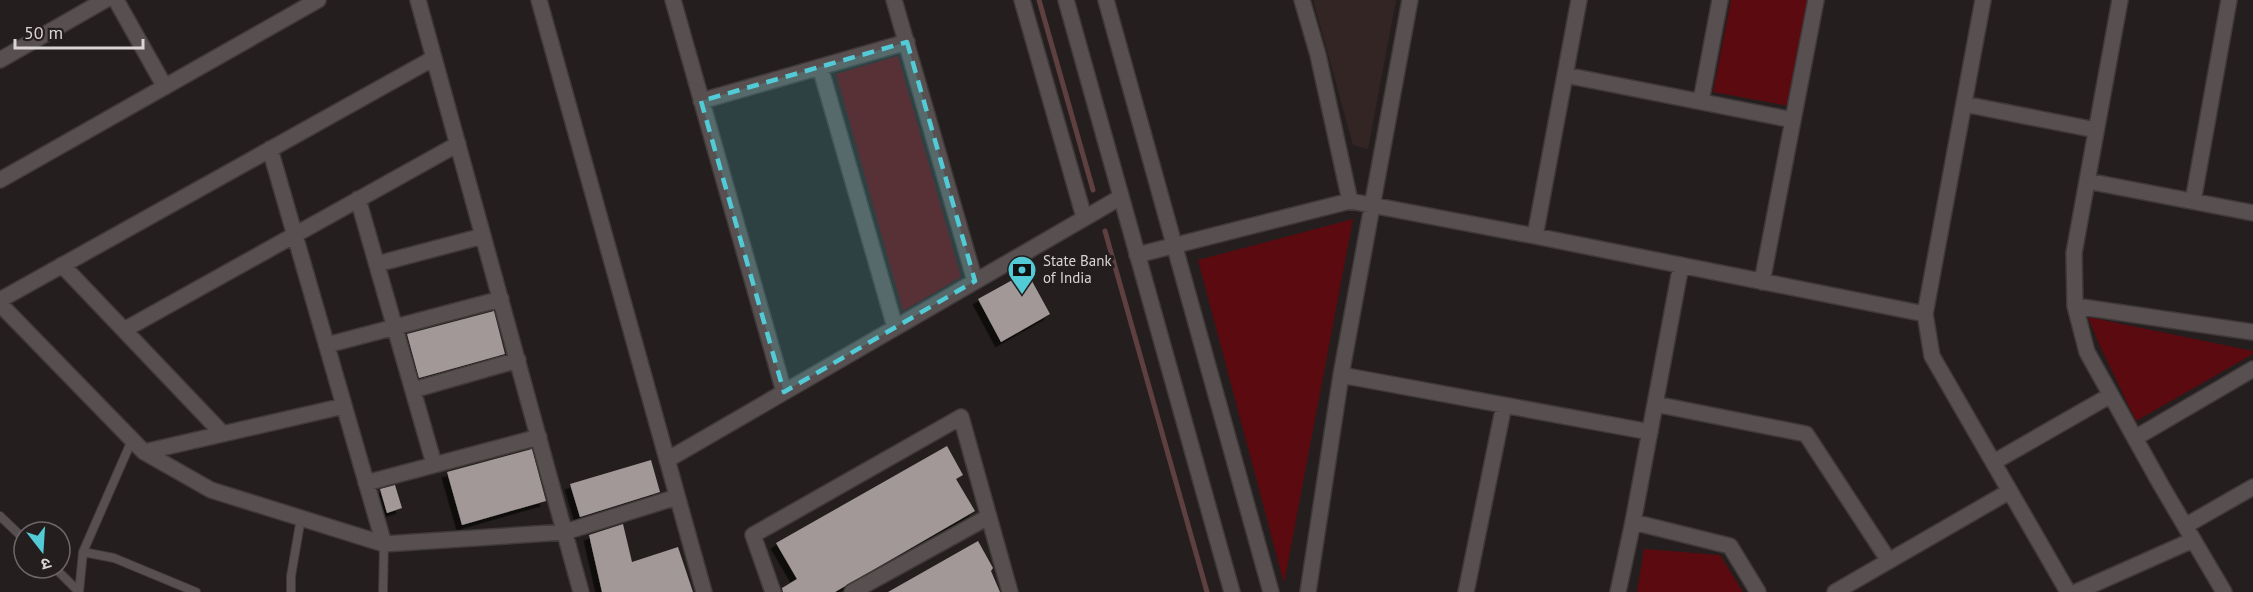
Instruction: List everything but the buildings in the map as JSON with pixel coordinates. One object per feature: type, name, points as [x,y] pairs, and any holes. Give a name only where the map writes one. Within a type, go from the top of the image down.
[{"type":"street","points":[[0,60],[105,0]]},
{"type":"street","points":[[116,0],[165,87]]},
{"type":"street","points":[[0,180],[318,0]]},
{"type":"street","points":[[418,0],[581,592]]},
{"type":"street","points":[[539,0],[704,592]]},
{"type":"street","points":[[673,0],[783,392]]},
{"type":"street","points":[[894,0],[975,280]]},
{"type":"street","points":[[1022,0],[1084,217]]},
{"type":"street","points":[[1066,0],[1232,592]]},
{"type":"street","points":[[1106,0],[1271,592]]},
{"type":"street","points":[[1302,0],[1318,55],[1350,201]]},
{"type":"street","points":[[1308,592],[1341,375],[1410,0]]},
{"type":"street","points":[[1534,236],[1579,0]]},
{"type":"street","points":[[1701,100],[1720,0]]},
{"type":"street","points":[[1762,282],[1816,0]]},
{"type":"street","points":[[1983,0],[1925,314],[1932,356],[2068,592]]},
{"type":"street","points":[[2120,0],[2074,253],[2075,306],[2087,352],[2224,592]]},
{"type":"street","points":[[2193,201],[2229,0]]},
{"type":"street","points":[[701,101],[907,42]]},
{"type":"street","points":[[434,58],[62,265],[0,302],[144,452],[211,490],[384,544],[565,532],[677,497]]},
{"type":"street","points":[[820,67],[895,327]]},
{"type":"street","points":[[1565,75],[1701,100],[1793,120]]},
{"type":"street","points":[[1964,104],[2096,130]]},
{"type":"street","points":[[124,330],[458,144]]},
{"type":"street","points":[[270,149],[384,544]]},
{"type":"street","points":[[2087,181],[2253,213]]},
{"type":"street","points":[[667,460],[1121,197]]},
{"type":"street","points":[[358,199],[434,464]]},
{"type":"street","points":[[1137,255],[1350,201],[1925,314]]},
{"type":"street","points":[[377,264],[483,236]]},
{"type":"street","points":[[62,265],[223,434]]},
{"type":"street","points":[[1618,592],[1681,265]]},
{"type":"street","points":[[327,345],[501,299]]},
{"type":"street","points":[[2075,306],[2253,332]]},
{"type":"street","points":[[413,390],[518,360]]},
{"type":"street","points":[[2135,438],[2253,369]]},
{"type":"street","points":[[1341,375],[1650,432]]},
{"type":"street","points":[[1994,462],[2111,395]]},
{"type":"street","points":[[1655,404],[1806,434],[1889,561]]},
{"type":"street","points":[[1466,592],[1504,405]]},
{"type":"street","points":[[144,452],[344,406]]},
{"type":"street","points":[[773,592],[753,536],[961,417],[1010,592]]},
{"type":"street","points":[[366,483],[539,437]]},
{"type":"street","points":[[2185,526],[2253,487]]},
{"type":"street","points":[[1835,592],[2010,491]]},
{"type":"street","points":[[852,592],[988,517]]},
{"type":"street","points":[[1633,522],[1730,546],[1758,592]]},
{"type":"street","points":[[2076,592],[2193,540]]},
{"type":"lane","points":[[79,592],[83,552],[132,440]]},
{"type":"lane","points":[[0,516],[12,528]]},
{"type":"lane","points":[[291,592],[291,576],[301,518]]},
{"type":"lane","points":[[383,592],[384,544]]},
{"type":"lane","points":[[83,552],[114,558],[196,592]]},
{"type":"lane","points":[[67,580],[79,592]]},
{"type":"highlighted area","points":[[907,42],[975,281],[784,392],[701,101]]},
{"type":"shaded area","points":[[1313,0],[1396,0],[1368,149],[1353,145]]},
{"type":"shaded area","points":[[1731,0],[1810,0],[1789,106],[1713,92]]},
{"type":"shaded area","points":[[898,56],[961,277],[903,311],[836,74]]},
{"type":"shaded area","points":[[1353,219],[1284,583],[1198,260]]},
{"type":"shaded area","points":[[2088,317],[2253,351],[2253,354],[2136,421]]},
{"type":"shaded area","points":[[1644,549],[1720,555],[1743,592],[1637,592]]},
{"type":"waterway","points":[[1039,0],[1093,190]]},
{"type":"waterway","points":[[1105,231],[1207,592]]},
{"type":"place","name":"State Bank of India","points":[[1022,296]]}]
